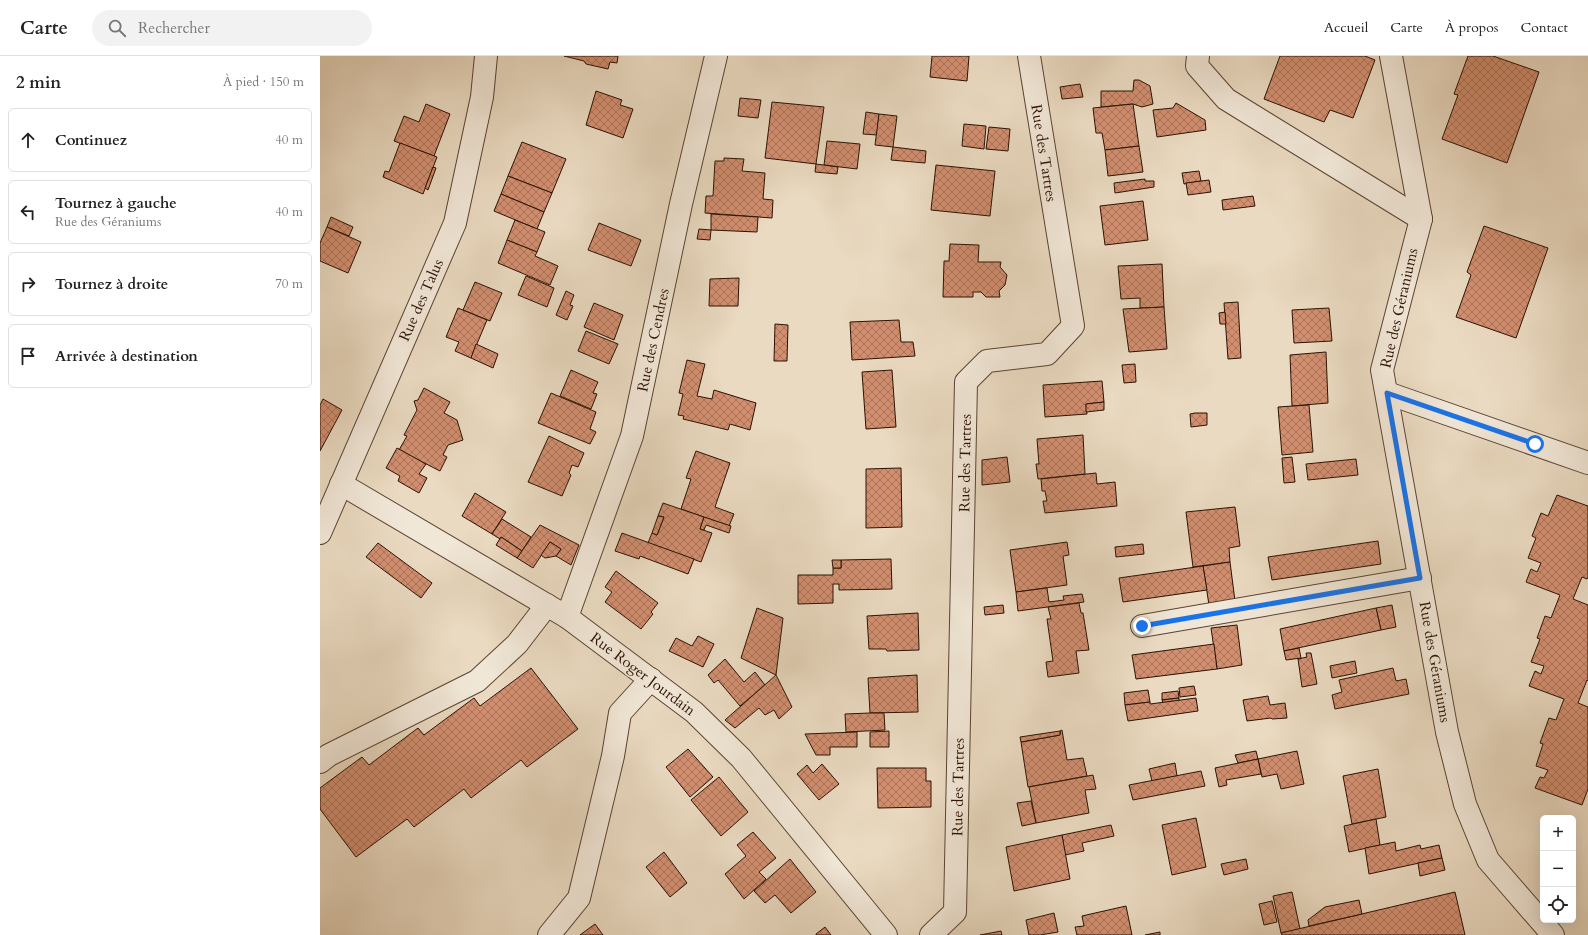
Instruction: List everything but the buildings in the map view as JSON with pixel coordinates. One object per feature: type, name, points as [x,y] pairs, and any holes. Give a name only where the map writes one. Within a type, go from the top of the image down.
[{"type":"street","name":"Rue des Talus","points":[[320,533],[455,223],[482,97],[486,56]]},
{"type":"street","name":"Rue des Cendres","points":[[567,617],[632,436],[681,204],[716,56]]},
{"type":"street","name":"Rue des Tartres","points":[[931,935],[955,912],[966,382],[987,362],[1047,354],[1073,326],[1029,56]]},
{"type":"street","points":[[1198,56],[1197,66],[1226,99],[1421,219]]},
{"type":"street","name":"Rue des Géraniums","points":[[1391,56],[1421,219],[1382,370],[1447,732],[1465,804],[1488,860],[1553,935]]},
{"type":"street","points":[[1387,393],[1588,462]]},
{"type":"street","name":"Rue Roger Jourdain","points":[[341,484],[567,617],[694,712],[741,758],[886,935]]},
{"type":"street","points":[[1142,626],[1420,578]]},
{"type":"street","points":[[320,762],[329,755],[477,681],[517,644],[547,605]]},
{"type":"street","points":[[548,935],[579,898],[613,756],[620,713],[651,679]]},
{"type":"route","points":[[1142,626],[1420,578],[1387,393],[1535,444]]}]
